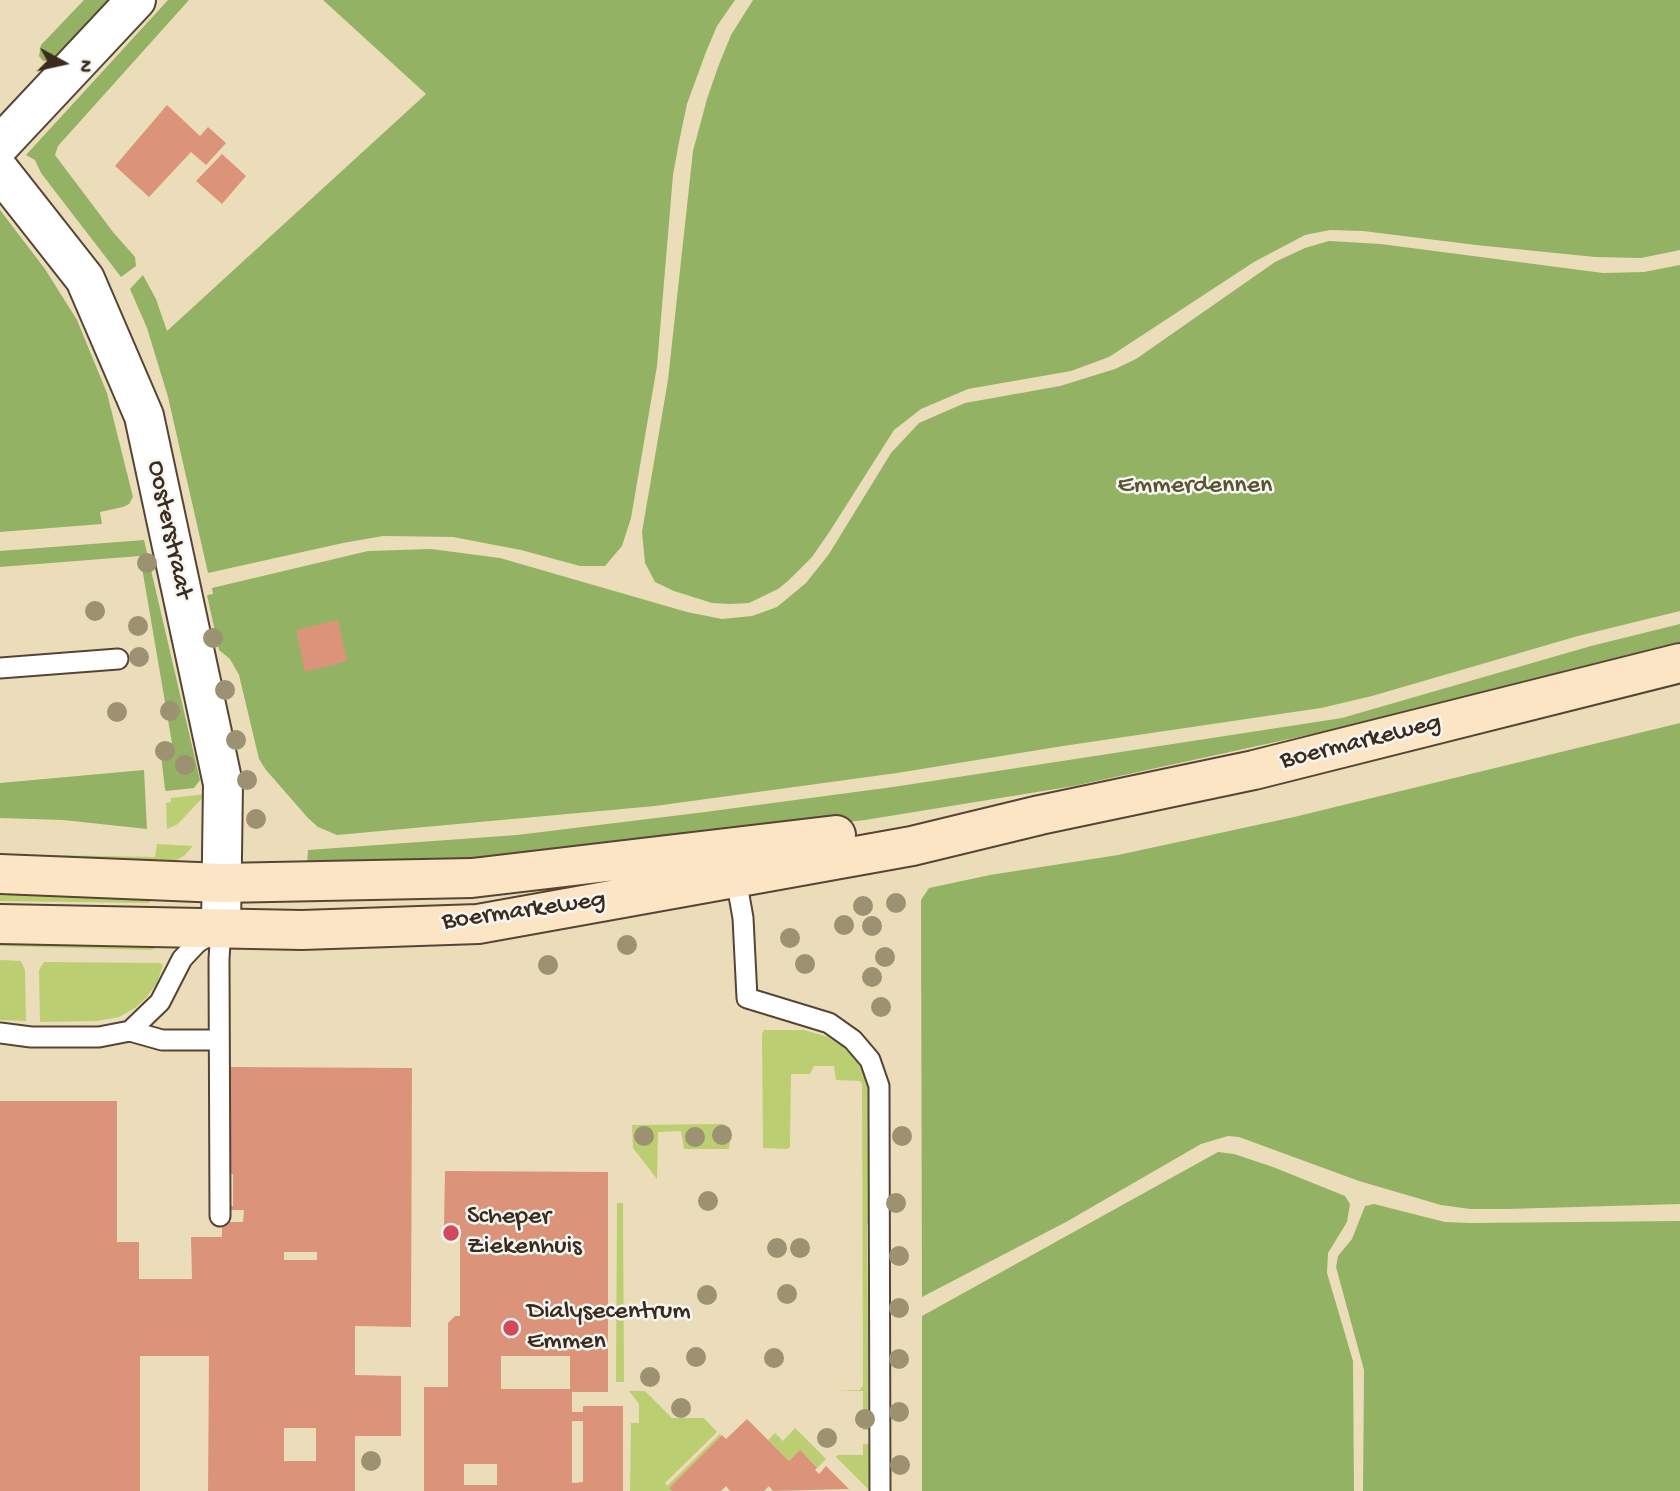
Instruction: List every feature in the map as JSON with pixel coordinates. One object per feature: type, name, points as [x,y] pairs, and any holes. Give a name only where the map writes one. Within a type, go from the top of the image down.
[{"type":"street","points":[[0,145],[136,0]]},
{"type":"street","name":"Oosterstraat","points":[[0,171],[85,279],[144,416],[223,784],[221,928]]},
{"type":"street","name":"Boermarkeweg","points":[[0,874],[222,883],[472,878],[733,863],[912,846],[1040,815],[1254,770],[1680,663]]},
{"type":"street","name":"Boermarkeweg","points":[[0,924],[302,930],[478,924],[733,863]]},
{"type":"lane","points":[[0,668],[118,659]]},
{"type":"lane","points":[[733,863],[743,918],[747,998],[829,1023],[853,1040],[870,1060],[879,1086],[880,1491]]},
{"type":"lane","points":[[130,1031],[160,1002],[182,959],[197,943],[221,928]]},
{"type":"lane","points":[[220,1216],[221,928]]},
{"type":"lane","points":[[0,1033],[31,1037],[99,1037],[130,1031],[162,1040],[219,1040]]},
{"type":"green space","points":[[84,0],[119,0],[61,61],[43,61],[39,56],[41,45]]},
{"type":"green space","points":[[168,0],[189,0],[58,146],[55,155],[135,257],[136,266],[121,277],[41,173],[35,160],[26,155]]},
{"type":"green space","points":[[323,0],[735,0],[717,26],[687,104],[673,175],[657,366],[631,518],[622,546],[605,566],[580,566],[521,550],[453,537],[383,536],[208,573],[168,397],[147,328],[130,289],[143,275],[156,299],[167,331],[426,94]]},
{"type":"green space","points":[[753,0],[1680,0],[1680,250],[1641,258],[1595,257],[1363,231],[1330,230],[1305,235],[1254,262],[1109,357],[1071,371],[968,389],[921,409],[894,430],[812,557],[788,581],[749,603],[712,603],[655,582],[645,563],[642,532],[668,380],[693,151],[718,67],[731,35]]},
{"type":"green space","points":[[0,210],[45,269],[77,320],[107,393],[133,497],[129,504],[123,507],[100,512],[102,524],[0,532]]},
{"type":"green space","name":"Emmerdennen","points":[[1329,241],[1381,244],[1603,273],[1644,272],[1680,265],[1680,611],[1578,636],[1372,696],[1321,708],[897,773],[655,806],[337,835],[318,827],[308,818],[259,759],[239,675],[230,659],[219,650],[207,595],[213,594],[212,588],[368,551],[431,549],[500,558],[687,612],[722,619],[752,616],[777,607],[806,583],[829,554],[891,453],[919,423],[965,403],[1060,386],[1115,369],[1136,359],[1275,262],[1305,248]]},
{"type":"green space","points":[[144,540],[200,780],[194,788],[165,789],[160,747],[172,743],[140,556],[0,567],[0,551]]},
{"type":"green space","points":[[1680,624],[1680,643],[1381,719],[1074,786],[865,820],[565,855],[307,865],[308,850],[517,835],[705,812],[893,787],[1342,718],[1591,646]]},
{"type":"green space","points":[[1680,723],[1680,1204],[1507,1209],[1470,1209],[1441,1205],[1359,1181],[1239,1137],[1228,1136],[1201,1144],[1066,1222],[922,1297],[921,900],[929,888],[990,875],[1118,855],[1294,817]]},
{"type":"green space","points":[[144,770],[147,829],[63,820],[0,818],[0,783]]},
{"type":"green space","points":[[206,794],[178,824],[167,829],[166,803],[171,802],[171,798]]},
{"type":"green space","points":[[157,844],[193,846],[184,856],[165,866],[120,870],[48,855],[155,857]]},
{"type":"green space","points":[[0,888],[152,899],[149,903],[0,901]]},
{"type":"green space","points":[[0,939],[155,946],[156,948],[0,946]]},
{"type":"green space","points":[[0,960],[21,961],[25,970],[26,1021],[0,1020]]},
{"type":"green space","points":[[44,962],[163,965],[157,983],[146,998],[119,1017],[97,1021],[40,1022],[39,970]]},
{"type":"green space","points":[[764,1030],[804,1030],[828,1037],[845,1048],[858,1063],[870,1088],[870,1224],[867,1225],[869,1430],[863,1430],[863,1391],[836,1391],[860,1390],[863,1386],[862,1084],[860,1081],[836,1080],[834,1066],[814,1066],[810,1074],[791,1074],[790,1147],[763,1148]]},
{"type":"green space","points":[[724,1124],[730,1128],[729,1149],[684,1149],[681,1131],[658,1132],[657,1179],[633,1148],[632,1125]]},
{"type":"green space","points":[[1218,1152],[1234,1154],[1273,1167],[1345,1196],[1350,1204],[1347,1222],[1328,1253],[1327,1273],[1353,1361],[1354,1491],[922,1491],[922,1316]]},
{"type":"green space","points":[[617,1203],[623,1203],[624,1382],[616,1382]]},
{"type":"green space","points":[[1374,1204],[1445,1222],[1680,1221],[1680,1491],[1363,1491],[1364,1370],[1336,1267],[1338,1256],[1352,1239],[1365,1206]]},
{"type":"green space","points":[[629,1391],[645,1391],[672,1418],[704,1418],[717,1432],[665,1483],[667,1486],[720,1434],[721,1436],[669,1488],[672,1491],[630,1491],[631,1423],[639,1423],[639,1404]]},
{"type":"green space","points":[[795,1428],[826,1459],[817,1468],[800,1451],[789,1461],[768,1440],[775,1433],[783,1441]]},
{"type":"green space","points":[[863,1444],[869,1444],[870,1491],[836,1457],[863,1455]]},
{"type":"building","points":[[167,105],[200,136],[208,127],[226,143],[206,165],[191,152],[149,197],[115,166]]},
{"type":"building","points":[[222,154],[246,176],[222,204],[196,181]]},
{"type":"building","points":[[338,620],[347,661],[305,672],[296,630]]},
{"type":"building","points":[[227,1067],[412,1068],[411,1327],[355,1326],[355,1375],[401,1376],[401,1436],[355,1436],[355,1491],[208,1491],[209,1356],[140,1356],[140,1491],[0,1491],[0,1101],[117,1101],[117,1242],[139,1242],[139,1279],[192,1279],[191,1237],[222,1237],[222,1222],[243,1222],[244,1210],[216,1210],[216,1206],[233,1206],[233,1174],[227,1174]],"holes":[[[284,1252],[317,1252],[317,1260],[284,1260]],[[284,1428],[316,1428],[316,1461],[284,1461]]]},
{"type":"building","points":[[445,1171],[608,1172],[608,1392],[572,1392],[572,1412],[583,1412],[583,1406],[623,1406],[623,1491],[424,1491],[424,1387],[448,1387],[448,1323],[455,1316],[460,1316],[460,1225],[444,1225]],"holes":[[[501,1356],[570,1356],[570,1389],[501,1389]],[[572,1421],[583,1421],[583,1482],[572,1483]],[[464,1464],[497,1464],[497,1485],[464,1485]]]},
{"type":"building","points":[[747,1419],[789,1461],[800,1450],[817,1468],[815,1470],[819,1474],[826,1466],[849,1489],[773,1491],[769,1486],[764,1491],[730,1491],[726,1486],[721,1491],[672,1491],[669,1488],[722,1435],[726,1439]]},
{"type":"place","name":"Scheper Ziekenhuis","points":[[451,1233]]},
{"type":"place","name":"Dialysecentrum Emmen","points":[[511,1328]]}]
